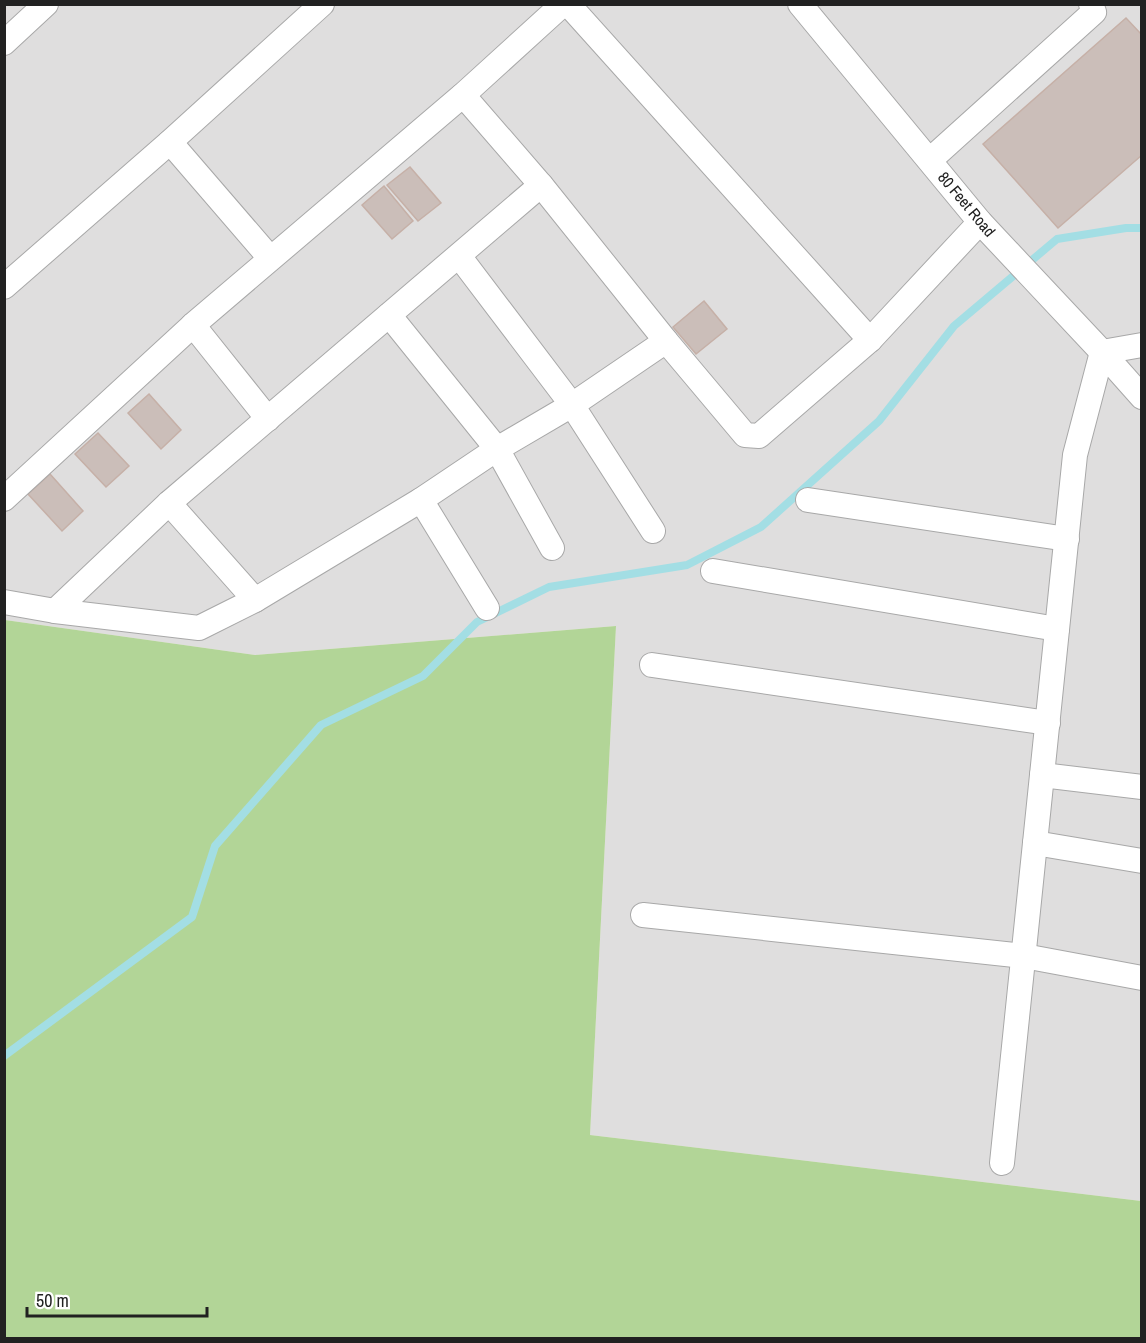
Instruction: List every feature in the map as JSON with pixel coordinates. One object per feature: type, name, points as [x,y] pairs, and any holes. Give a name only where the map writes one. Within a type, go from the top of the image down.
[{"type":"street","points":[[4,43],[46,4]]},
{"type":"street","points":[[4,287],[170,142],[322,4]]},
{"type":"street","points":[[4,499],[193,325],[463,95],[563,4]]},
{"type":"street","points":[[568,4],[870,340]]},
{"type":"street","name":"80 Feet Road","points":[[801,4],[980,222],[1142,397]]},
{"type":"street","points":[[930,160],[1096,7]]},
{"type":"street","points":[[463,95],[541,186],[745,435],[759,436],[870,340],[980,222]]},
{"type":"street","points":[[170,142],[270,258]]},
{"type":"street","points":[[56,611],[169,503],[541,186]]},
{"type":"street","points":[[459,256],[572,405],[653,531]]},
{"type":"street","points":[[389,315],[497,449],[552,548]]},
{"type":"street","points":[[193,325],[268,419]]},
{"type":"street","points":[[4,602],[56,611],[199,628],[255,600],[421,500],[497,449],[572,405],[666,340]]},
{"type":"street","points":[[1002,1163],[1076,455],[1102,352],[1142,345]]},
{"type":"street","points":[[421,500],[487,608]]},
{"type":"street","points":[[808,500],[1067,539]]},
{"type":"street","points":[[169,503],[255,600]]},
{"type":"street","points":[[713,571],[1058,629]]},
{"type":"street","points":[[652,665],[1048,723]]},
{"type":"street","points":[[1042,775],[1142,787]]},
{"type":"street","points":[[1035,843],[1142,861]]},
{"type":"street","points":[[643,915],[1024,956],[1142,978]]},
{"type":"shaded area","points":[[5,5],[1141,5],[1141,1201],[590,1135],[616,626],[255,655],[5,620]]},
{"type":"green space","points":[[5,620],[255,655],[616,626],[590,1135],[1141,1201],[1141,1338],[5,1338]]},
{"type":"building","points":[[1126,18],[1142,35],[1142,155],[1058,228],[983,144]]},
{"type":"building","points":[[410,167],[441,203],[418,221],[387,185]]},
{"type":"building","points":[[384,186],[413,221],[392,239],[362,205]]},
{"type":"building","points":[[704,301],[727,329],[696,354],[673,327]]},
{"type":"building","points":[[149,394],[181,430],[161,449],[128,413]]},
{"type":"building","points":[[98,433],[129,466],[106,487],[75,454]]},
{"type":"building","points":[[50,474],[83,511],[62,531],[28,494]]},
{"type":"waterway","points":[[4,1056],[192,917],[215,846],[321,725],[423,676],[477,622],[549,587],[687,565],[761,527],[879,421],[954,326],[1057,239],[1126,228],[1142,228]]}]
